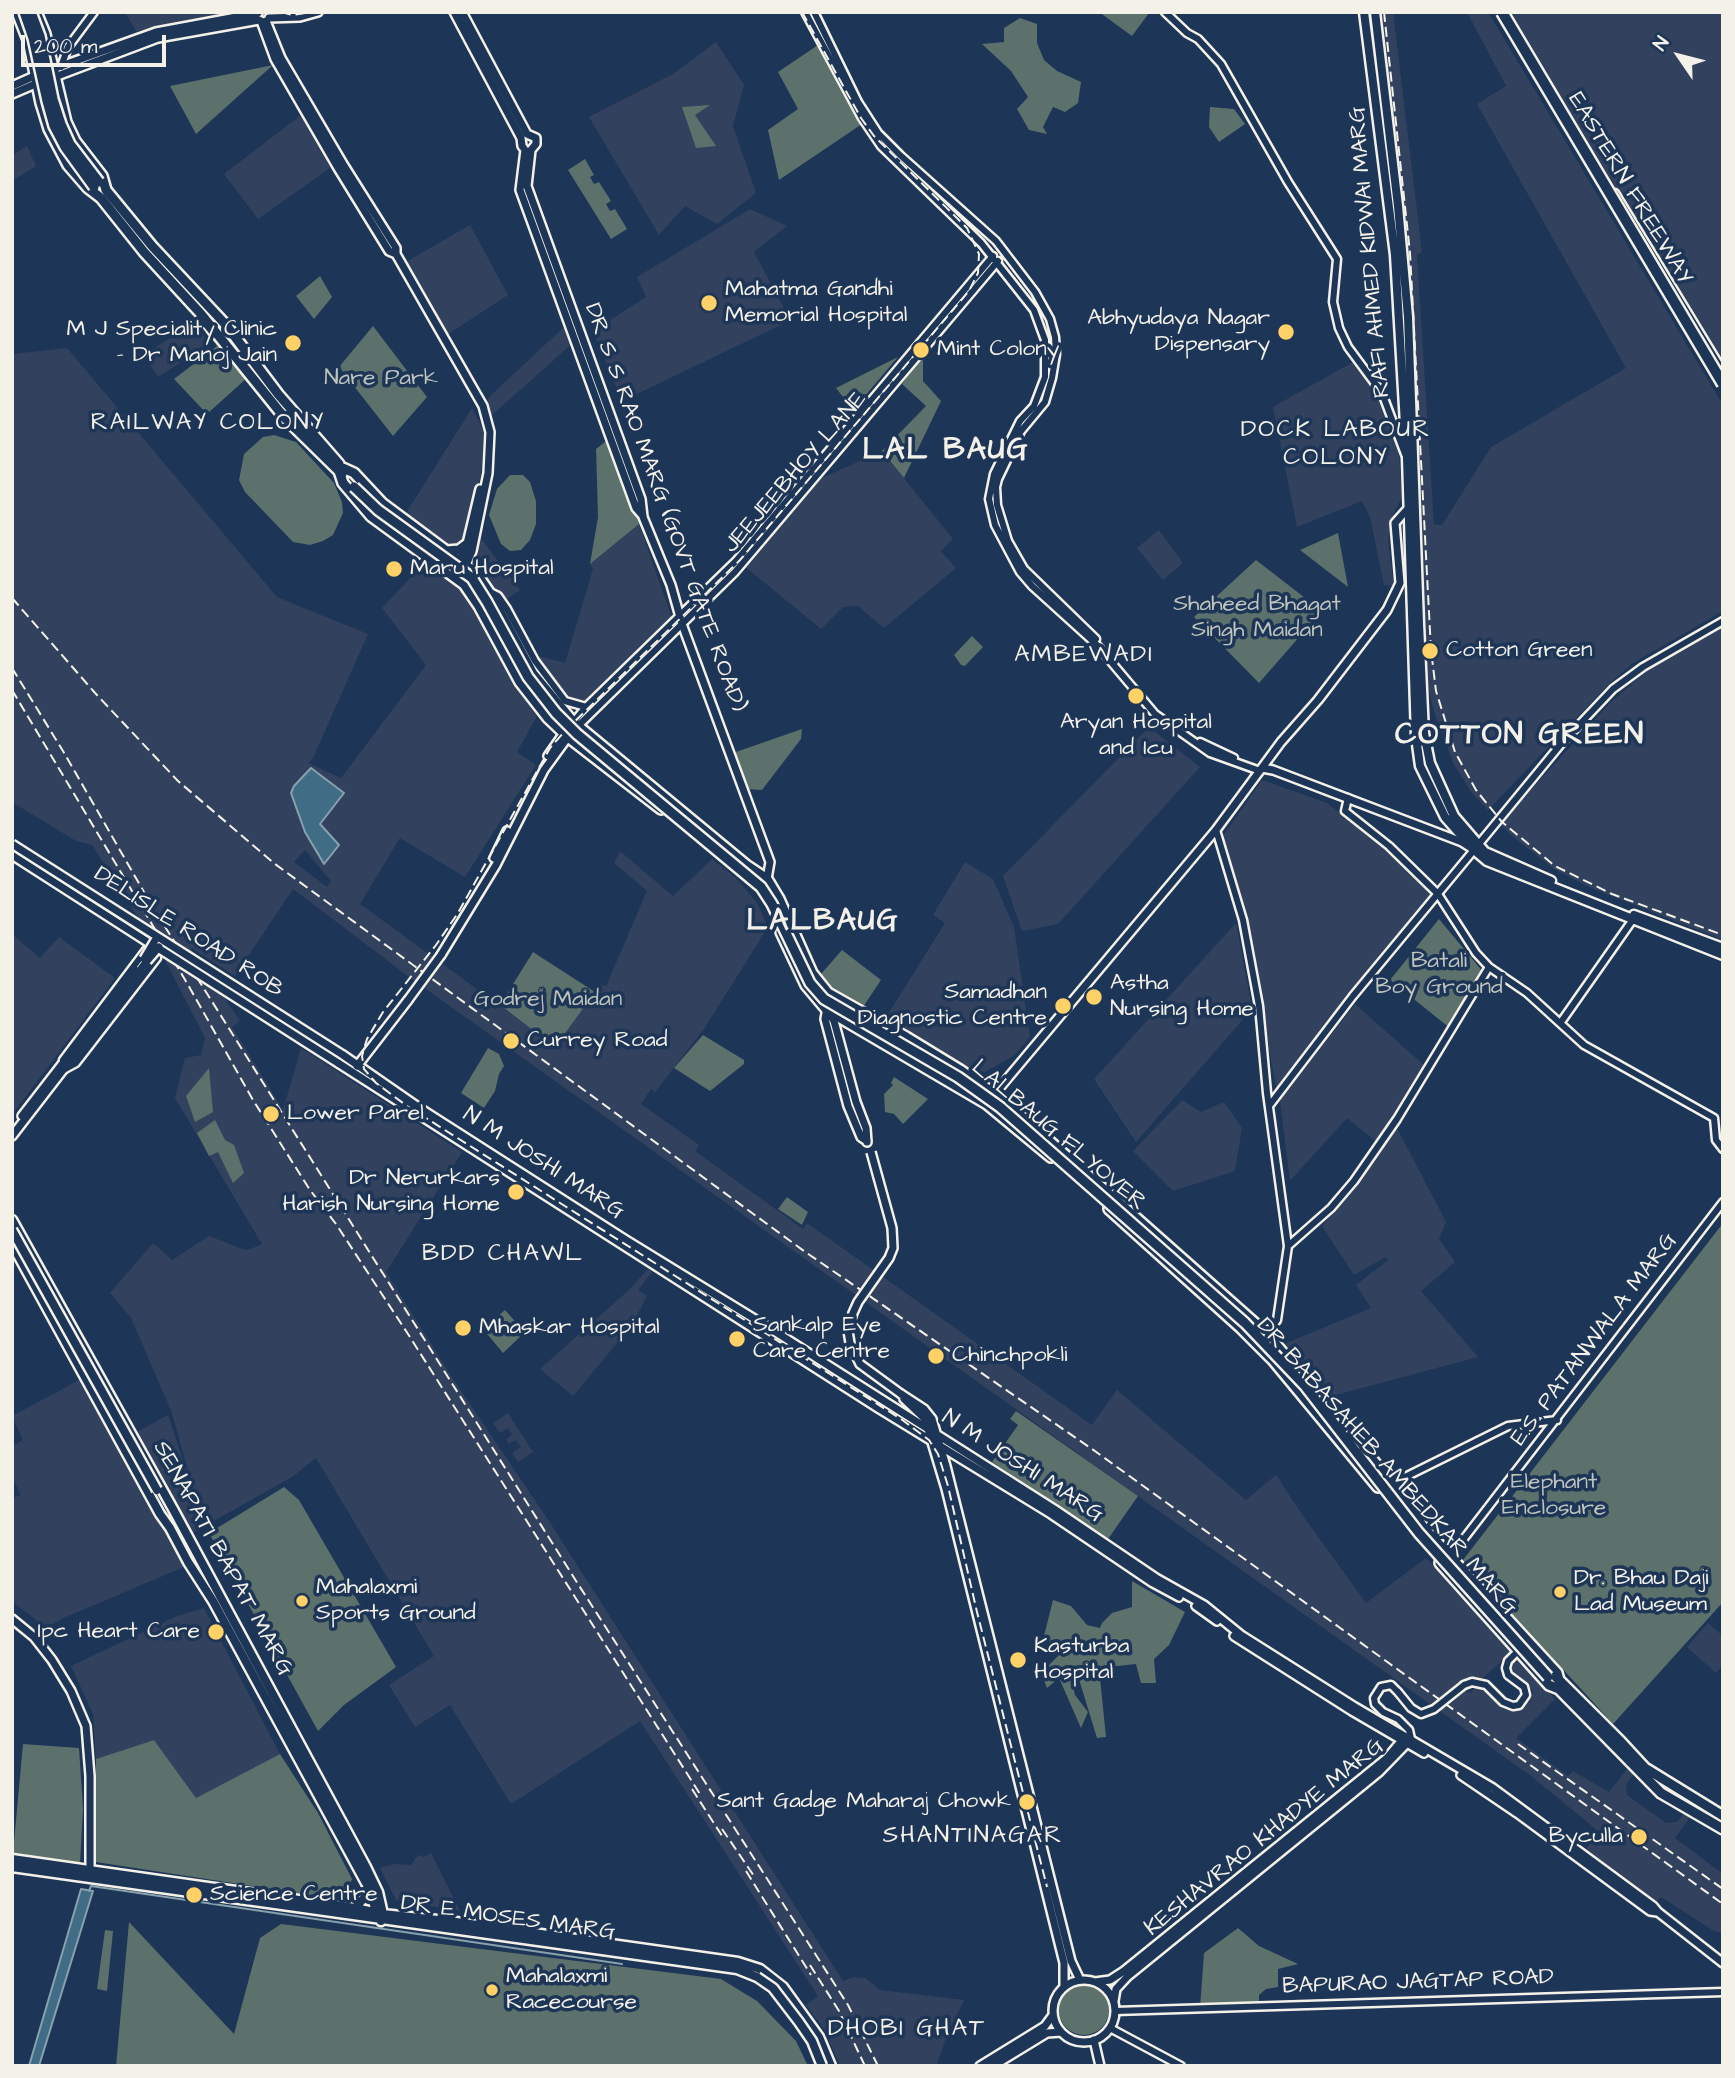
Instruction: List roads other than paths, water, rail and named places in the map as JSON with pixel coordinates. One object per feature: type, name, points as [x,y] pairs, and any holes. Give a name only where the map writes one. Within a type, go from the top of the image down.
[{"type":"highway","points":[[17,12],[33,60],[49,129],[59,151],[88,188],[104,194]]},
{"type":"highway","points":[[23,12],[33,38],[54,126],[65,148],[104,194],[144,252],[223,341],[284,417],[341,470],[354,473],[382,503],[476,573],[533,674],[575,724],[746,865],[767,879],[779,899],[812,973],[831,995],[960,1070],[994,1094],[1267,1334],[1392,1483],[1424,1528],[1557,1673],[1559,1685],[1621,1742],[1656,1780],[1683,1800],[1723,1822]]},
{"type":"highway","points":[[30,12],[40,36],[61,124],[97,185]]},
{"type":"highway","points":[[36,12],[56,71],[57,89],[66,122],[75,141],[102,176],[104,194]]},
{"type":"highway","name":"EASTERN FREEWAY","points":[[1504,12],[1723,372]]},
{"type":"highway","name":"EASTERN FREEWAY","points":[[1504,12],[1723,387]]},
{"type":"highway","points":[[37,84],[57,89]]},
{"type":"highway","name":"LALBAUG FLYOVER","points":[[341,470],[378,510],[472,578],[528,677],[556,713],[577,734],[761,887],[810,983],[824,999],[958,1077],[1000,1107],[1245,1323],[1305,1387],[1419,1533],[1559,1685]]},
{"type":"highway","name":"DR BABASAHEB AMBEDKAR MARG","points":[[341,470],[343,483],[371,516],[464,584],[479,606],[520,682],[548,718],[757,888],[769,905],[806,985],[827,1010],[987,1104],[1068,1171],[1241,1328],[1300,1391],[1442,1566],[1549,1685],[1559,1685],[1661,1793],[1723,1829]]},
{"type":"highway","points":[[447,551],[468,547]]},
{"type":"highway","points":[[1645,1769],[1723,1816]]},
{"type":"main road","points":[[12,94],[37,84],[56,71],[156,32],[317,12]]},
{"type":"main road","points":[[454,12],[524,136],[522,146],[528,150]]},
{"type":"main road","name":"DR S S RAO MARG (GOVT GATE ROAD)","points":[[462,12],[524,136],[536,138],[536,144],[528,150],[527,186],[641,499],[643,517],[671,586],[770,862],[767,879]]},
{"type":"main road","name":"RAFI AHMED KIDWAI MARG","points":[[1364,12],[1391,175]]},
{"type":"main road","name":"RAFI AHMED KIDWAI MARG","points":[[1375,12],[1408,317],[1416,737],[1420,766],[1445,817],[1492,863],[1634,918]]},
{"type":"main road","points":[[56,71],[158,38],[263,17]]},
{"type":"main road","points":[[263,17],[281,58],[396,248],[396,254],[480,404],[478,408],[486,432],[487,456],[468,547],[463,562],[454,575]]},
{"type":"main road","points":[[12,86],[37,84]]},
{"type":"main road","name":"RAFI AHMED KIDWAI MARG","points":[[1394,207],[1407,458],[1412,504]]},
{"type":"main road","points":[[987,1104],[1216,830],[1381,618],[1395,596],[1400,578],[1394,529],[1398,518],[1412,504]]},
{"type":"main road","points":[[352,1073],[441,955],[479,895],[532,783],[566,735]]},
{"type":"main road","points":[[1261,770],[1273,770],[1476,848]]},
{"type":"main road","name":"DELISLE ROAD ROB","points":[[12,844],[359,1063]]},
{"type":"main road","name":"DELISLE ROAD ROB","points":[[12,855],[152,948],[352,1073]]},
{"type":"main road","points":[[1634,918],[1723,948]]},
{"type":"main road","points":[[1634,918],[1723,955]]},
{"type":"main road","points":[[13,1132],[146,960],[160,938]]},
{"type":"main road","points":[[831,995],[825,1019],[848,1106],[861,1138],[867,1142],[871,1152],[892,1228],[893,1248],[853,1313],[848,1331],[850,1343],[860,1364],[924,1409],[928,1419],[954,1509],[1058,1926],[1064,1947],[1080,1980]]},
{"type":"main road","name":"N M JOSHI MARG","points":[[359,1063],[425,1111],[907,1417],[1114,1552],[1210,1615],[1238,1639],[1509,1804],[1650,1911],[1658,1912],[1723,1963]]},
{"type":"main road","name":"N M JOSHI MARG","points":[[352,1073],[878,1408],[933,1436]]},
{"type":"main road","name":"SENAPATI BAPAT MARG","points":[[12,1220],[304,1749],[363,1869],[379,1917]]},
{"type":"main road","points":[[12,1230],[155,1491],[170,1528]]},
{"type":"main road","points":[[12,1237],[155,1491],[180,1525]]},
{"type":"main road","name":"SENAPATI BAPAT MARG","points":[[12,1244],[160,1514],[213,1601],[378,1892],[379,1917]]},
{"type":"main road","points":[[91,1388],[98,1388],[102,1382]]},
{"type":"main road","points":[[902,1395],[928,1419]]},
{"type":"main road","points":[[907,1417],[913,1415],[914,1407]]},
{"type":"main road","points":[[933,1436],[946,1466],[954,1509]]},
{"type":"main road","points":[[946,1466],[951,1458],[959,1453]]},
{"type":"main road","points":[[12,1619],[34,1637],[52,1660],[81,1711],[88,1742],[90,1874]]},
{"type":"main road","name":"KESHAVRAO KHADYE MARG","points":[[1095,1982],[1110,1980],[1124,1971],[1407,1740]]},
{"type":"main road","name":"KESHAVRAO KHADYE MARG","points":[[1114,2001],[1116,1989],[1128,1976],[1379,1772],[1407,1740]]},
{"type":"main road","name":"DR E MOSES MARG","points":[[13,1863],[269,1902],[738,1962],[760,1969],[779,1982],[819,2037],[831,2066]]},
{"type":"main road","name":"DR E MOSES MARG","points":[[90,1874],[355,1908],[379,1917]]},
{"type":"main road","points":[[355,1908],[369,1888]]},
{"type":"main road","name":"DR E MOSES MARG","points":[[458,1926],[737,1969],[773,1988],[812,2041],[822,2066]]},
{"type":"main road","points":[[1064,1947],[1064,1987]]},
{"type":"main road","points":[[981,2066],[1045,2030],[1061,2032],[1073,2040],[1091,2041],[1110,2028],[1115,2011],[1110,1993],[1095,1982],[1080,1980],[1064,1987],[1053,2006],[1053,2015],[1061,2032]]},
{"type":"main road","points":[[993,2066],[1045,2030],[1053,2015]]},
{"type":"main road","points":[[1091,2041],[1097,2066]]},
{"type":"street","points":[[56,71],[68,47],[94,12]]},
{"type":"street","points":[[805,12],[881,146],[996,259],[1034,310],[1045,340],[1046,358],[1040,393],[1019,430],[996,487],[997,505],[1007,541],[1024,569],[1089,631],[1158,711],[1201,743],[1261,770]]},
{"type":"street","points":[[814,12],[862,113],[913,166],[996,242],[1043,305],[1050,319],[1056,355],[1048,391],[1039,410],[1019,430]]},
{"type":"street","points":[[1165,12],[1187,33],[1198,39],[1221,64],[1288,182],[1337,259],[1334,302],[1339,328],[1348,347],[1382,394],[1407,458]]},
{"type":"street","points":[[1504,12],[1723,387]]},
{"type":"street","points":[[1513,29],[1723,372]]},
{"type":"street","points":[[33,60],[51,57],[68,47]]},
{"type":"street","name":"JEEJEEBHOY LANE","points":[[575,724],[720,582],[996,259]]},
{"type":"street","points":[[487,590],[498,596],[535,661],[565,701],[586,707]]},
{"type":"street","name":"JEEJEEBHOY LANE","points":[[575,724],[586,707],[681,620]]},
{"type":"street","points":[[1269,1106],[1353,996],[1561,744],[1613,689],[1643,667],[1723,621]]},
{"type":"street","points":[[566,735],[575,724]]},
{"type":"street","points":[[1347,800],[1345,811],[1390,846],[1438,894],[1476,953],[1489,967],[1527,993],[1584,1045],[1714,1118],[1716,1140],[1723,1149]]},
{"type":"street","points":[[1216,830],[1243,920],[1259,1006],[1288,1246],[1277,1320],[1258,1346]]},
{"type":"street","points":[[1561,1022],[1634,918]]},
{"type":"street","points":[[152,948],[157,958],[76,1063],[63,1066],[65,1054],[152,948]]},
{"type":"street","points":[[1288,1246],[1331,1208],[1354,1181],[1397,1119],[1489,967]]},
{"type":"street","name":"E.S. PATANWALA MARG","points":[[1442,1566],[1723,1202]]},
{"type":"street","points":[[1382,1492],[1392,1483],[1508,1426],[1557,1420]]},
{"type":"street","points":[[1535,1422],[1545,1434]]},
{"type":"street","name":"KESHAVRAO KHADYE MARG","points":[[1407,1740],[1404,1726],[1398,1719],[1383,1712],[1375,1704],[1374,1698],[1381,1686],[1391,1685],[1411,1708],[1422,1714],[1434,1709],[1464,1685],[1480,1682],[1513,1706],[1519,1704],[1526,1695],[1524,1686],[1508,1675],[1506,1668],[1508,1661],[1518,1651]]},
{"type":"street","name":"BAPURAO JAGTAP ROAD","points":[[1115,2011],[1723,1992]]},
{"type":"street","points":[[1110,2028],[1181,2066]]},
{"type":"waterway","points":[[89,1891],[91,1886],[622,1964]]},
{"type":"railway","points":[[281,12],[292,15],[312,12]]},
{"type":"railway","points":[[802,12],[861,118],[874,136],[967,228],[979,254],[978,273],[969,291],[740,560],[550,748],[458,913],[383,1012],[367,1039],[362,1056],[364,1069],[376,1083],[407,1106],[901,1419],[929,1440],[938,1454],[948,1486],[1047,1887]]},
{"type":"railway","points":[[1384,12],[1410,253],[1431,650],[1436,691],[1455,752],[1476,790],[1502,822],[1555,866],[1612,894],[1723,935]]},
{"type":"railway","points":[[12,598],[96,694],[178,781],[275,864],[804,1251],[1092,1449],[1723,1904]]},
{"type":"railway","points":[[12,668],[152,906],[578,1584],[848,2005],[878,2066]]},
{"type":"railway","points":[[12,690],[187,983],[253,1100],[310,1190],[336,1224],[408,1334],[700,1794]]},
{"type":"railway","points":[[1518,1744],[1723,1889]]},
{"type":"railway","points":[[692,1789],[724,1839]]},
{"type":"railway","points":[[722,1829],[754,1876]]},
{"type":"railway","points":[[746,1871],[811,1975]]},
{"type":"railway","points":[[810,1965],[839,2011],[865,2066]]},
{"type":"place","name":"Mahatma Gandhi Memorial Hospital","points":[[709,303]]},
{"type":"place","name":"Abhyudaya Nagar Dispensary","points":[[1286,332]]},
{"type":"place","name":"M J Speciality Clinic - Dr Manoj Jain","points":[[293,343]]},
{"type":"place","name":"Mint Colony","points":[[921,350]]},
{"type":"place","name":"Maru Hospital","points":[[394,569]]},
{"type":"place","name":"Cotton Green","points":[[1430,651]]},
{"type":"place","name":"Aryan Hospital and Icu","points":[[1136,696]]},
{"type":"place","name":"Astha Nursing Home","points":[[1094,997]]},
{"type":"place","name":"Samadhan Diagnostic Centre","points":[[1063,1006]]},
{"type":"place","name":"Currey Road","points":[[511,1041]]},
{"type":"place","name":"Lower Parel","points":[[271,1114]]},
{"type":"place","name":"Dr Nerurkars Harish Nursing Home","points":[[516,1192]]},
{"type":"place","name":"Mhaskar Hospital","points":[[463,1328]]},
{"type":"place","name":"Sankalp Eye Care Centre","points":[[737,1339]]},
{"type":"place","name":"Chinchpokli","points":[[936,1356]]},
{"type":"place","name":"Dr. Bhau Daji Lad Museum","points":[[1560,1592]]},
{"type":"place","name":"Mahalaxmi Sports Ground","points":[[302,1601]]},
{"type":"place","name":"Ipc Heart Care","points":[[216,1632]]},
{"type":"place","name":"Kasturba Hospital","points":[[1018,1660]]},
{"type":"place","name":"Sant Gadge Maharaj Chowk","points":[[1027,1802]]},
{"type":"place","name":"Byculla","points":[[1639,1837]]},
{"type":"place","name":"Science Centre","points":[[194,1895]]},
{"type":"place","name":"Mahalaxmi Racecourse","points":[[492,1990]]},
{"type":"district","name":"RAILWAY COLONY","points":[[208,424]]},
{"type":"district","name":"DOCK LABOUR COLONY","points":[[1336,445]]},
{"type":"district","name":"LAL BAUG","points":[[946,452]]},
{"type":"district","name":"AMBEWADI","points":[[1084,656]]},
{"type":"district","name":"COTTON GREEN","points":[[1520,737]]},
{"type":"district","name":"LALBAUG","points":[[823,923]]},
{"type":"district","name":"BDD CHAWL","points":[[503,1255]]},
{"type":"district","name":"SHANTINAGAR","points":[[973,1837]]},
{"type":"district","name":"DHOBI GHAT","points":[[907,2030]]},
{"type":"park label","name":"Nare Park","points":[[381,379]]},
{"type":"park label","name":"Shaheed Bhagat Singh Maidan","points":[[1257,618]]},
{"type":"park label","name":"Batali Boy Ground","points":[[1439,975]]},
{"type":"park label","name":"Godrej Maidan","points":[[548,1000]]},
{"type":"park label","name":"Elephant Enclosure","points":[[1554,1496]]}]
